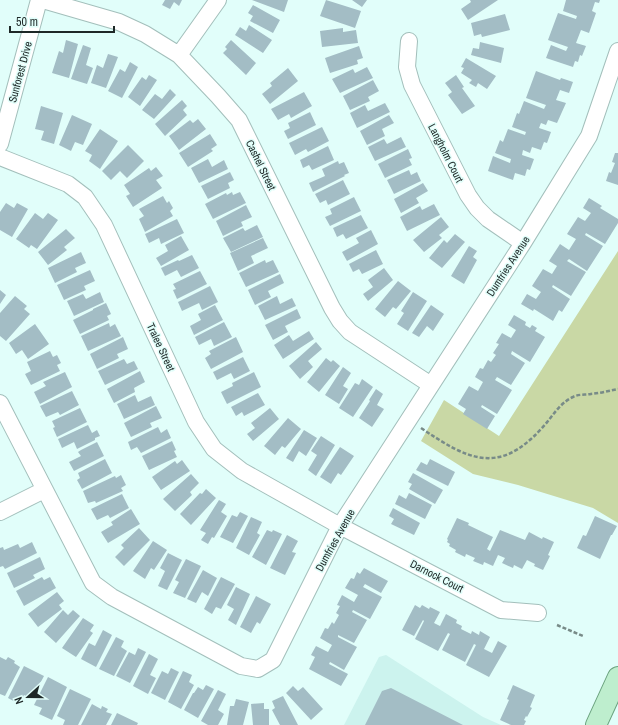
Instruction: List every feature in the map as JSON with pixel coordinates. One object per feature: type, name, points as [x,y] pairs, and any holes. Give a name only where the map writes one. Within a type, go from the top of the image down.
[{"type":"main road","points":[[596,725],[618,678]]},
{"type":"street","name":"Sunforest Drive","points":[[0,144],[39,0]]},
{"type":"street","name":"Cashel Street","points":[[44,0],[119,22],[145,34],[179,55],[239,120],[332,308],[340,321],[350,332],[431,385]]},
{"type":"street","points":[[179,55],[218,0]]},
{"type":"street","name":"Langholm Court","points":[[409,41],[407,67],[412,85],[468,195],[477,208],[488,219],[523,243]]},
{"type":"street","name":"Dumfries Avenue","points":[[0,403],[93,583],[112,597],[240,666],[258,669],[273,660],[340,526],[523,243],[590,136],[618,51]]},
{"type":"street","name":"Tralee Street","points":[[0,157],[68,184],[85,198],[104,225],[196,422],[214,449],[242,471],[340,526]]},
{"type":"street","points":[[0,512],[44,490]]},
{"type":"street","name":"Darnock Court","points":[[340,526],[501,610],[538,613]]},
{"type":"path","points":[[409,420],[452,447],[473,457],[490,459],[506,456],[521,448],[542,429],[560,405],[574,396],[618,389]]},
{"type":"path","points":[[557,625],[583,636]]},
{"type":"shaded area","points":[[386,655],[483,717],[501,725],[344,725],[379,657]]},
{"type":"green space","points":[[618,251],[618,523],[593,508],[518,485],[473,474],[421,441],[444,400],[499,436]]},
{"type":"building","points":[[165,0],[182,0],[179,6],[174,2],[170,9],[162,5]]},
{"type":"building","points":[[252,0],[288,0],[284,12]]},
{"type":"building","points":[[326,0],[361,11],[355,28],[320,16]]},
{"type":"building","points":[[352,0],[367,0],[362,7]]},
{"type":"building","points":[[470,0],[498,0],[468,20],[461,9],[471,2]]},
{"type":"building","points":[[566,0],[600,0],[599,3],[595,2],[592,11],[596,13],[589,33],[581,30],[576,43],[586,46],[582,56],[580,55],[578,62],[575,61],[573,67],[546,58],[551,45],[566,51],[568,47],[548,40],[558,13],[576,19],[577,16],[563,11]]},
{"type":"building","points":[[253,5],[280,20],[273,33],[250,21],[253,16],[248,13]]},
{"type":"building","points":[[505,14],[510,30],[482,37],[481,34],[474,36],[471,23]]},
{"type":"building","points":[[249,25],[272,40],[263,53],[235,35],[240,27],[246,31]]},
{"type":"building","points":[[343,28],[343,32],[356,30],[358,43],[322,47],[320,31]]},
{"type":"building","points":[[66,40],[78,44],[69,78],[52,73],[59,51],[63,53]]},
{"type":"building","points":[[231,40],[256,63],[246,75],[223,53],[227,49],[225,47]]},
{"type":"building","points":[[480,42],[504,48],[501,63],[471,55],[473,48],[479,49]]},
{"type":"building","points":[[83,45],[91,48],[86,65],[93,68],[87,84],[71,79]]},
{"type":"building","points":[[359,46],[363,58],[357,60],[358,64],[330,73],[325,58]]},
{"type":"building","points":[[108,54],[118,57],[106,88],[91,83],[97,65],[103,68]]},
{"type":"building","points":[[466,58],[496,76],[487,89],[478,83],[476,87],[469,83],[472,80],[461,73],[464,68],[461,67]]},
{"type":"building","points":[[130,62],[138,67],[122,98],[108,91],[120,69],[125,72]]},
{"type":"building","points":[[367,67],[373,78],[340,93],[332,79],[353,69],[355,73]]},
{"type":"building","points":[[288,68],[298,81],[270,104],[262,94],[272,86],[270,83]]},
{"type":"building","points":[[536,71],[560,80],[561,78],[573,82],[569,93],[560,90],[556,100],[566,103],[557,123],[548,120],[546,125],[541,123],[539,128],[551,132],[547,143],[544,142],[541,150],[532,147],[530,153],[523,150],[522,155],[534,159],[530,170],[527,169],[525,176],[515,173],[513,180],[488,171],[493,156],[510,163],[511,159],[495,153],[500,140],[503,142],[508,129],[525,135],[526,132],[512,127],[517,113],[519,114],[524,101],[544,109],[546,105],[526,98]]},
{"type":"building","points":[[149,75],[157,80],[140,106],[128,97],[142,77],[146,80]]},
{"type":"building","points":[[456,75],[464,87],[462,88],[475,106],[462,114],[448,95],[452,92],[445,83]]},
{"type":"building","points":[[373,80],[379,91],[368,97],[370,101],[350,110],[343,96]]},
{"type":"building","points":[[170,89],[176,95],[154,119],[142,110],[155,94],[162,99]]},
{"type":"building","points":[[304,92],[312,106],[291,118],[289,114],[278,120],[271,109]]},
{"type":"building","points":[[182,100],[187,106],[183,110],[187,115],[165,136],[155,124]]},
{"type":"building","points":[[385,103],[390,112],[357,128],[350,113],[365,105],[368,111]]},
{"type":"building","points":[[41,106],[63,113],[54,144],[41,140],[44,131],[35,129]]},
{"type":"building","points":[[310,112],[316,125],[288,139],[284,131],[290,128],[288,123]]},
{"type":"building","points":[[72,115],[92,124],[83,145],[75,142],[71,151],[59,145]]},
{"type":"building","points":[[389,115],[394,123],[382,129],[385,136],[367,145],[360,131]]},
{"type":"building","points":[[198,119],[206,129],[179,150],[169,136],[190,120],[193,123]]},
{"type":"building","points":[[322,127],[329,141],[308,152],[306,149],[295,155],[289,143]]},
{"type":"building","points":[[100,129],[118,141],[100,169],[89,161],[92,155],[85,151]]},
{"type":"building","points":[[210,134],[217,145],[211,149],[213,151],[188,167],[179,153]]},
{"type":"building","points":[[401,137],[406,147],[375,161],[368,147],[384,139],[387,144]]},
{"type":"building","points":[[128,145],[144,161],[127,178],[120,171],[111,180],[102,171]]},
{"type":"building","points":[[328,146],[334,160],[312,170],[309,165],[303,168],[300,160]]},
{"type":"building","points":[[408,149],[412,158],[409,159],[412,165],[385,178],[378,164]]},
{"type":"building","points":[[615,153],[618,153],[618,185],[606,181],[609,172],[611,173],[615,163],[612,162]]},
{"type":"building","points":[[208,159],[212,167],[224,160],[228,169],[199,183],[191,168]]},
{"type":"building","points":[[338,161],[339,164],[344,162],[349,173],[313,192],[309,183],[325,176],[322,169]]},
{"type":"building","points":[[156,167],[163,176],[156,180],[162,188],[133,207],[126,196],[130,194],[124,185],[149,168],[151,171]]},
{"type":"building","points":[[409,170],[411,175],[417,172],[421,181],[394,194],[387,180]]},
{"type":"building","points":[[230,172],[234,180],[228,183],[230,188],[208,199],[201,186]]},
{"type":"building","points":[[343,180],[350,194],[328,205],[326,200],[320,203],[315,194]]},
{"type":"building","points":[[423,183],[428,191],[416,198],[419,203],[401,213],[394,199]]},
{"type":"building","points":[[232,192],[233,195],[240,192],[246,203],[213,219],[205,204],[226,193],[227,195]]},
{"type":"building","points":[[163,196],[167,203],[169,201],[173,208],[170,211],[173,216],[145,232],[139,219],[144,216],[139,209]]},
{"type":"building","points":[[354,197],[361,211],[330,226],[325,217],[332,214],[330,209]]},
{"type":"building","points":[[589,198],[602,206],[600,208],[618,219],[618,223],[605,244],[586,233],[585,235],[603,246],[587,271],[569,259],[567,261],[586,272],[571,296],[553,285],[552,287],[570,299],[562,312],[559,310],[553,321],[534,309],[533,311],[521,304],[527,294],[536,299],[541,292],[532,286],[543,269],[552,274],[557,266],[549,261],[560,244],[569,250],[576,239],[567,234],[578,217],[585,221],[591,213],[583,208]]},
{"type":"building","points":[[6,203],[14,208],[17,203],[28,209],[12,237],[0,230],[0,212]]},
{"type":"building","points":[[434,204],[440,215],[407,231],[400,217],[420,206],[422,210]]},
{"type":"building","points":[[246,205],[252,217],[241,222],[243,226],[223,236],[216,221]]},
{"type":"building","points":[[35,213],[43,219],[48,213],[58,220],[37,249],[31,245],[29,248],[16,239]]},
{"type":"building","points":[[361,215],[368,228],[346,239],[343,234],[337,237],[333,228]]},
{"type":"building","points":[[441,217],[449,227],[439,235],[442,238],[424,252],[413,240]]},
{"type":"building","points":[[177,219],[184,233],[161,244],[159,238],[149,243],[145,234]]},
{"type":"building","points":[[257,225],[263,237],[231,252],[223,238],[243,228],[245,231]]},
{"type":"building","points":[[66,229],[75,238],[64,247],[67,250],[48,265],[38,252]]},
{"type":"building","points":[[371,230],[378,244],[347,261],[342,252],[359,243],[356,238]]},
{"type":"building","points":[[455,234],[465,242],[442,268],[429,258],[444,240],[447,243]]},
{"type":"building","points":[[181,236],[189,250],[161,266],[156,258],[168,251],[165,245]]},
{"type":"building","points":[[263,238],[268,248],[251,256],[254,263],[238,271],[230,253]]},
{"type":"building","points":[[469,246],[477,251],[473,257],[477,260],[464,284],[451,276]]},
{"type":"building","points":[[376,250],[383,264],[362,274],[359,269],[353,272],[349,264]]},
{"type":"building","points":[[81,252],[86,263],[75,268],[77,272],[55,283],[48,268]]},
{"type":"building","points":[[192,255],[199,268],[181,277],[177,270],[165,276],[161,268]]},
{"type":"building","points":[[265,260],[266,263],[273,260],[279,272],[246,287],[239,273]]},
{"type":"building","points":[[384,268],[393,280],[368,301],[363,294],[373,287],[368,280]]},
{"type":"building","points":[[90,270],[95,281],[84,286],[86,290],[64,300],[57,285]]},
{"type":"building","points":[[200,271],[207,284],[177,299],[173,290],[176,289],[173,284]]},
{"type":"building","points":[[280,274],[284,283],[268,291],[271,297],[255,305],[248,290]]},
{"type":"building","points":[[398,281],[411,291],[396,309],[393,307],[385,317],[375,309]]},
{"type":"building","points":[[210,286],[218,302],[202,310],[199,303],[182,311],[178,302]]},
{"type":"building","points":[[0,290],[6,295],[0,304]]},
{"type":"building","points":[[100,292],[104,302],[74,316],[67,301],[83,294],[86,299]]},
{"type":"building","points":[[413,292],[427,301],[408,331],[397,324],[404,313],[401,311]]},
{"type":"building","points":[[15,296],[27,306],[24,309],[30,314],[6,341],[0,336],[0,313]]},
{"type":"building","points":[[277,296],[280,304],[292,298],[296,306],[265,320],[258,306]]},
{"type":"building","points":[[106,303],[111,314],[107,316],[109,320],[80,334],[73,320]]},
{"type":"building","points":[[215,305],[223,320],[194,335],[190,326],[201,320],[198,314]]},
{"type":"building","points":[[431,305],[444,314],[433,331],[427,326],[419,337],[412,333]]},
{"type":"building","points":[[297,309],[301,318],[285,326],[288,332],[273,340],[265,325]]},
{"type":"building","points":[[514,315],[526,322],[525,325],[530,328],[532,325],[537,328],[535,331],[545,337],[530,362],[512,351],[511,354],[525,363],[511,385],[497,377],[495,380],[512,390],[497,414],[482,405],[481,407],[495,416],[487,429],[463,414],[466,409],[458,404],[469,386],[478,391],[483,382],[475,377],[480,368],[483,369],[488,360],[491,362],[496,355],[493,353],[499,344],[496,343],[502,333],[511,338],[516,330],[508,325]]},
{"type":"building","points":[[224,322],[232,337],[214,346],[211,339],[199,345],[195,337]]},
{"type":"building","points":[[109,323],[110,327],[115,324],[121,336],[88,351],[81,336]]},
{"type":"building","points":[[35,324],[49,344],[28,359],[22,350],[16,354],[9,343]]},
{"type":"building","points":[[309,331],[314,339],[283,359],[274,345],[289,335],[293,341]]},
{"type":"building","points":[[123,337],[128,349],[117,354],[119,358],[97,369],[90,354]]},
{"type":"building","points":[[236,337],[243,352],[211,369],[205,358],[211,354],[209,351]]},
{"type":"building","points":[[316,342],[322,349],[308,361],[313,367],[300,379],[289,366]]},
{"type":"building","points":[[50,351],[53,357],[57,355],[61,363],[57,365],[60,371],[31,385],[25,374],[31,371],[27,362]]},
{"type":"building","points":[[243,357],[250,371],[234,379],[231,373],[217,380],[213,372]]},
{"type":"building","points":[[326,358],[331,362],[333,360],[340,366],[319,392],[307,382]]},
{"type":"building","points":[[124,359],[127,364],[134,361],[138,369],[105,385],[98,371]]},
{"type":"building","points":[[343,367],[351,373],[343,386],[348,389],[339,404],[325,395]]},
{"type":"building","points":[[140,371],[145,382],[134,388],[135,392],[114,403],[107,389]]},
{"type":"building","points":[[65,372],[72,387],[40,404],[34,392],[46,386],[43,382]]},
{"type":"building","points":[[254,372],[261,387],[227,404],[221,392],[233,386],[232,383]]},
{"type":"building","points":[[362,379],[373,387],[353,417],[339,408],[355,383],[359,385]]},
{"type":"building","points":[[376,389],[383,394],[377,405],[384,409],[372,427],[359,418]]},
{"type":"building","points":[[72,391],[79,405],[60,415],[58,412],[46,417],[40,406]]},
{"type":"building","points":[[258,393],[265,405],[244,416],[242,412],[236,416],[231,407]]},
{"type":"building","points":[[135,395],[138,402],[151,396],[155,405],[124,419],[117,404]]},
{"type":"building","points":[[156,406],[162,418],[150,423],[152,427],[131,437],[124,423]]},
{"type":"building","points":[[80,408],[87,422],[57,437],[52,421]]},
{"type":"building","points":[[270,408],[279,419],[253,441],[247,434],[255,428],[251,423]]},
{"type":"building","points":[[288,418],[301,429],[285,448],[282,446],[275,455],[264,446]]},
{"type":"building","points":[[88,425],[92,433],[97,430],[100,436],[77,449],[74,442],[62,448],[58,439]]},
{"type":"building","points":[[158,427],[161,433],[167,429],[171,438],[141,453],[137,447],[131,450],[128,442]]},
{"type":"building","points":[[304,430],[317,438],[306,456],[299,451],[293,462],[286,458]]},
{"type":"building","points":[[321,436],[335,445],[316,476],[308,470],[317,455],[311,451]]},
{"type":"building","points":[[172,441],[177,457],[149,470],[142,456]]},
{"type":"building","points":[[97,442],[104,456],[74,471],[69,462],[81,456],[78,452]]},
{"type":"building","points":[[340,447],[354,456],[341,475],[338,473],[331,484],[320,477]]},
{"type":"building","points":[[105,459],[112,473],[82,489],[77,480],[80,478],[78,473]]},
{"type":"building","points":[[430,459],[455,472],[448,486],[416,470],[421,462],[427,465]]},
{"type":"building","points":[[182,460],[190,471],[161,490],[152,477],[175,461],[177,464]]},
{"type":"building","points":[[413,473],[443,490],[435,504],[409,489],[412,484],[408,482]]},
{"type":"building","points":[[191,474],[199,483],[190,492],[192,495],[175,511],[163,499]]},
{"type":"building","points":[[121,475],[126,485],[121,488],[123,491],[96,503],[95,501],[88,503],[83,491],[115,476],[116,478]]},
{"type":"building","points":[[206,489],[216,498],[191,525],[180,514],[200,493],[202,494]]},
{"type":"building","points":[[409,493],[432,505],[425,519],[395,504],[399,495],[406,499]]},
{"type":"building","points":[[122,494],[129,508],[110,518],[108,515],[97,520],[91,509]]},
{"type":"building","points":[[219,500],[226,504],[221,512],[227,516],[214,538],[212,537],[208,544],[201,540],[206,533],[200,530]]},
{"type":"building","points":[[393,508],[420,523],[414,535],[391,524],[394,519],[389,516]]},
{"type":"building","points":[[131,509],[140,524],[108,543],[101,532],[113,525],[111,522]]},
{"type":"building","points":[[240,512],[248,516],[233,543],[220,537],[232,515],[237,517]]},
{"type":"building","points":[[595,516],[617,526],[611,535],[600,559],[577,548],[583,535],[586,536]]},
{"type":"building","points":[[251,517],[262,522],[257,533],[260,535],[249,555],[236,548]]},
{"type":"building","points":[[457,518],[493,537],[487,549],[490,551],[500,530],[525,540],[529,532],[542,539],[543,537],[554,542],[548,555],[550,556],[543,570],[534,566],[535,564],[527,560],[522,569],[514,565],[513,568],[502,563],[505,558],[498,555],[493,566],[484,562],[483,565],[473,561],[475,558],[466,554],[465,557],[455,552],[456,550],[449,546],[450,544],[447,542],[447,539]]},
{"type":"building","points":[[139,528],[150,540],[124,566],[115,557],[124,548],[121,545]]},
{"type":"building","points":[[267,530],[272,532],[273,530],[282,534],[266,565],[252,557]]},
{"type":"building","points":[[287,535],[298,541],[292,552],[296,553],[285,575],[270,568]]},
{"type":"building","points":[[153,541],[167,550],[154,570],[151,568],[145,579],[133,571]]},
{"type":"building","points":[[32,542],[37,553],[5,569],[3,566],[0,567],[0,548],[3,547],[4,550],[18,544],[20,548]]},
{"type":"building","points":[[168,553],[182,560],[167,590],[158,586],[165,571],[160,568]]},
{"type":"building","points":[[40,557],[45,569],[33,575],[35,578],[14,588],[7,573]]},
{"type":"building","points":[[186,559],[201,566],[185,598],[173,593],[179,582],[175,580]]},
{"type":"building","points":[[364,568],[388,581],[381,593],[365,584],[363,587],[382,597],[370,619],[353,610],[352,612],[367,620],[354,643],[338,635],[338,637],[357,647],[344,670],[330,662],[329,664],[348,674],[341,686],[309,669],[315,657],[311,655],[316,646],[328,652],[332,645],[320,638],[325,628],[328,629],[332,622],[334,624],[339,615],[336,613],[340,606],[337,605],[342,595],[354,602],[358,595],[345,588],[351,578],[354,579],[357,572],[360,574]]},
{"type":"building","points":[[203,570],[217,578],[208,596],[202,592],[196,603],[187,599]]},
{"type":"building","points":[[42,577],[44,580],[50,577],[56,588],[24,606],[16,591]]},
{"type":"building","points":[[221,577],[235,584],[221,609],[216,607],[212,614],[204,609]]},
{"type":"building","points":[[236,587],[250,594],[236,625],[228,620],[234,609],[227,605]]},
{"type":"building","points":[[57,592],[64,601],[59,605],[62,609],[38,627],[28,614]]},
{"type":"building","points":[[256,596],[271,604],[260,624],[257,622],[251,633],[240,627]]},
{"type":"building","points":[[415,605],[420,608],[422,605],[429,609],[430,607],[440,612],[434,623],[440,626],[446,614],[457,620],[456,623],[462,626],[461,629],[471,634],[472,631],[479,635],[480,631],[490,637],[484,649],[492,653],[498,641],[507,646],[489,677],[466,665],[476,645],[474,644],[465,662],[442,650],[450,634],[448,633],[438,651],[415,639],[424,621],[423,620],[414,636],[402,630]]},
{"type":"building","points":[[63,610],[68,615],[73,610],[80,616],[56,643],[44,632]]},
{"type":"building","points":[[83,618],[94,625],[90,631],[93,633],[76,657],[62,648]]},
{"type":"building","points":[[103,630],[112,635],[96,667],[81,659],[89,643],[95,646]]},
{"type":"building","points":[[116,637],[124,641],[121,647],[127,651],[114,676],[99,669]]},
{"type":"building","points":[[138,648],[146,652],[130,683],[116,676],[129,652],[135,655]]},
{"type":"building","points":[[149,654],[158,659],[150,675],[156,678],[148,694],[133,686]]},
{"type":"building","points":[[0,657],[6,660],[8,657],[15,661],[14,663],[20,667],[5,696],[0,694]]},
{"type":"building","points":[[24,666],[44,676],[32,699],[24,695],[19,704],[8,698]]},
{"type":"building","points":[[171,668],[179,672],[165,700],[151,693],[162,671],[168,674]]},
{"type":"building","points":[[183,671],[192,675],[189,682],[194,685],[181,709],[168,702]]},
{"type":"building","points":[[48,677],[67,687],[52,720],[39,714],[42,708],[34,705]]},
{"type":"building","points":[[206,685],[214,689],[198,718],[184,710],[198,687],[203,690]]},
{"type":"building","points":[[513,685],[535,695],[530,707],[532,708],[524,720],[526,721],[524,725],[511,725],[500,720],[509,700],[507,699]]},
{"type":"building","points":[[293,686],[298,691],[303,687],[323,709],[311,720],[286,693]]},
{"type":"building","points":[[391,688],[463,725],[365,725],[382,691]]},
{"type":"building","points":[[70,689],[91,699],[78,725],[63,725],[65,720],[57,716]]},
{"type":"building","points":[[218,690],[226,694],[218,710],[224,714],[218,725],[208,725],[201,721]]},
{"type":"building","points":[[283,696],[298,725],[280,725],[272,710],[275,708],[272,701]]},
{"type":"building","points":[[236,699],[249,702],[243,725],[227,725],[230,706],[234,706]]},
{"type":"building","points":[[264,703],[264,709],[269,709],[269,725],[253,725],[251,704]]},
{"type":"building","points":[[92,704],[101,709],[102,706],[108,709],[106,712],[112,714],[106,725],[81,725]]},
{"type":"building","points":[[117,713],[138,723],[137,725],[111,725]]}]
